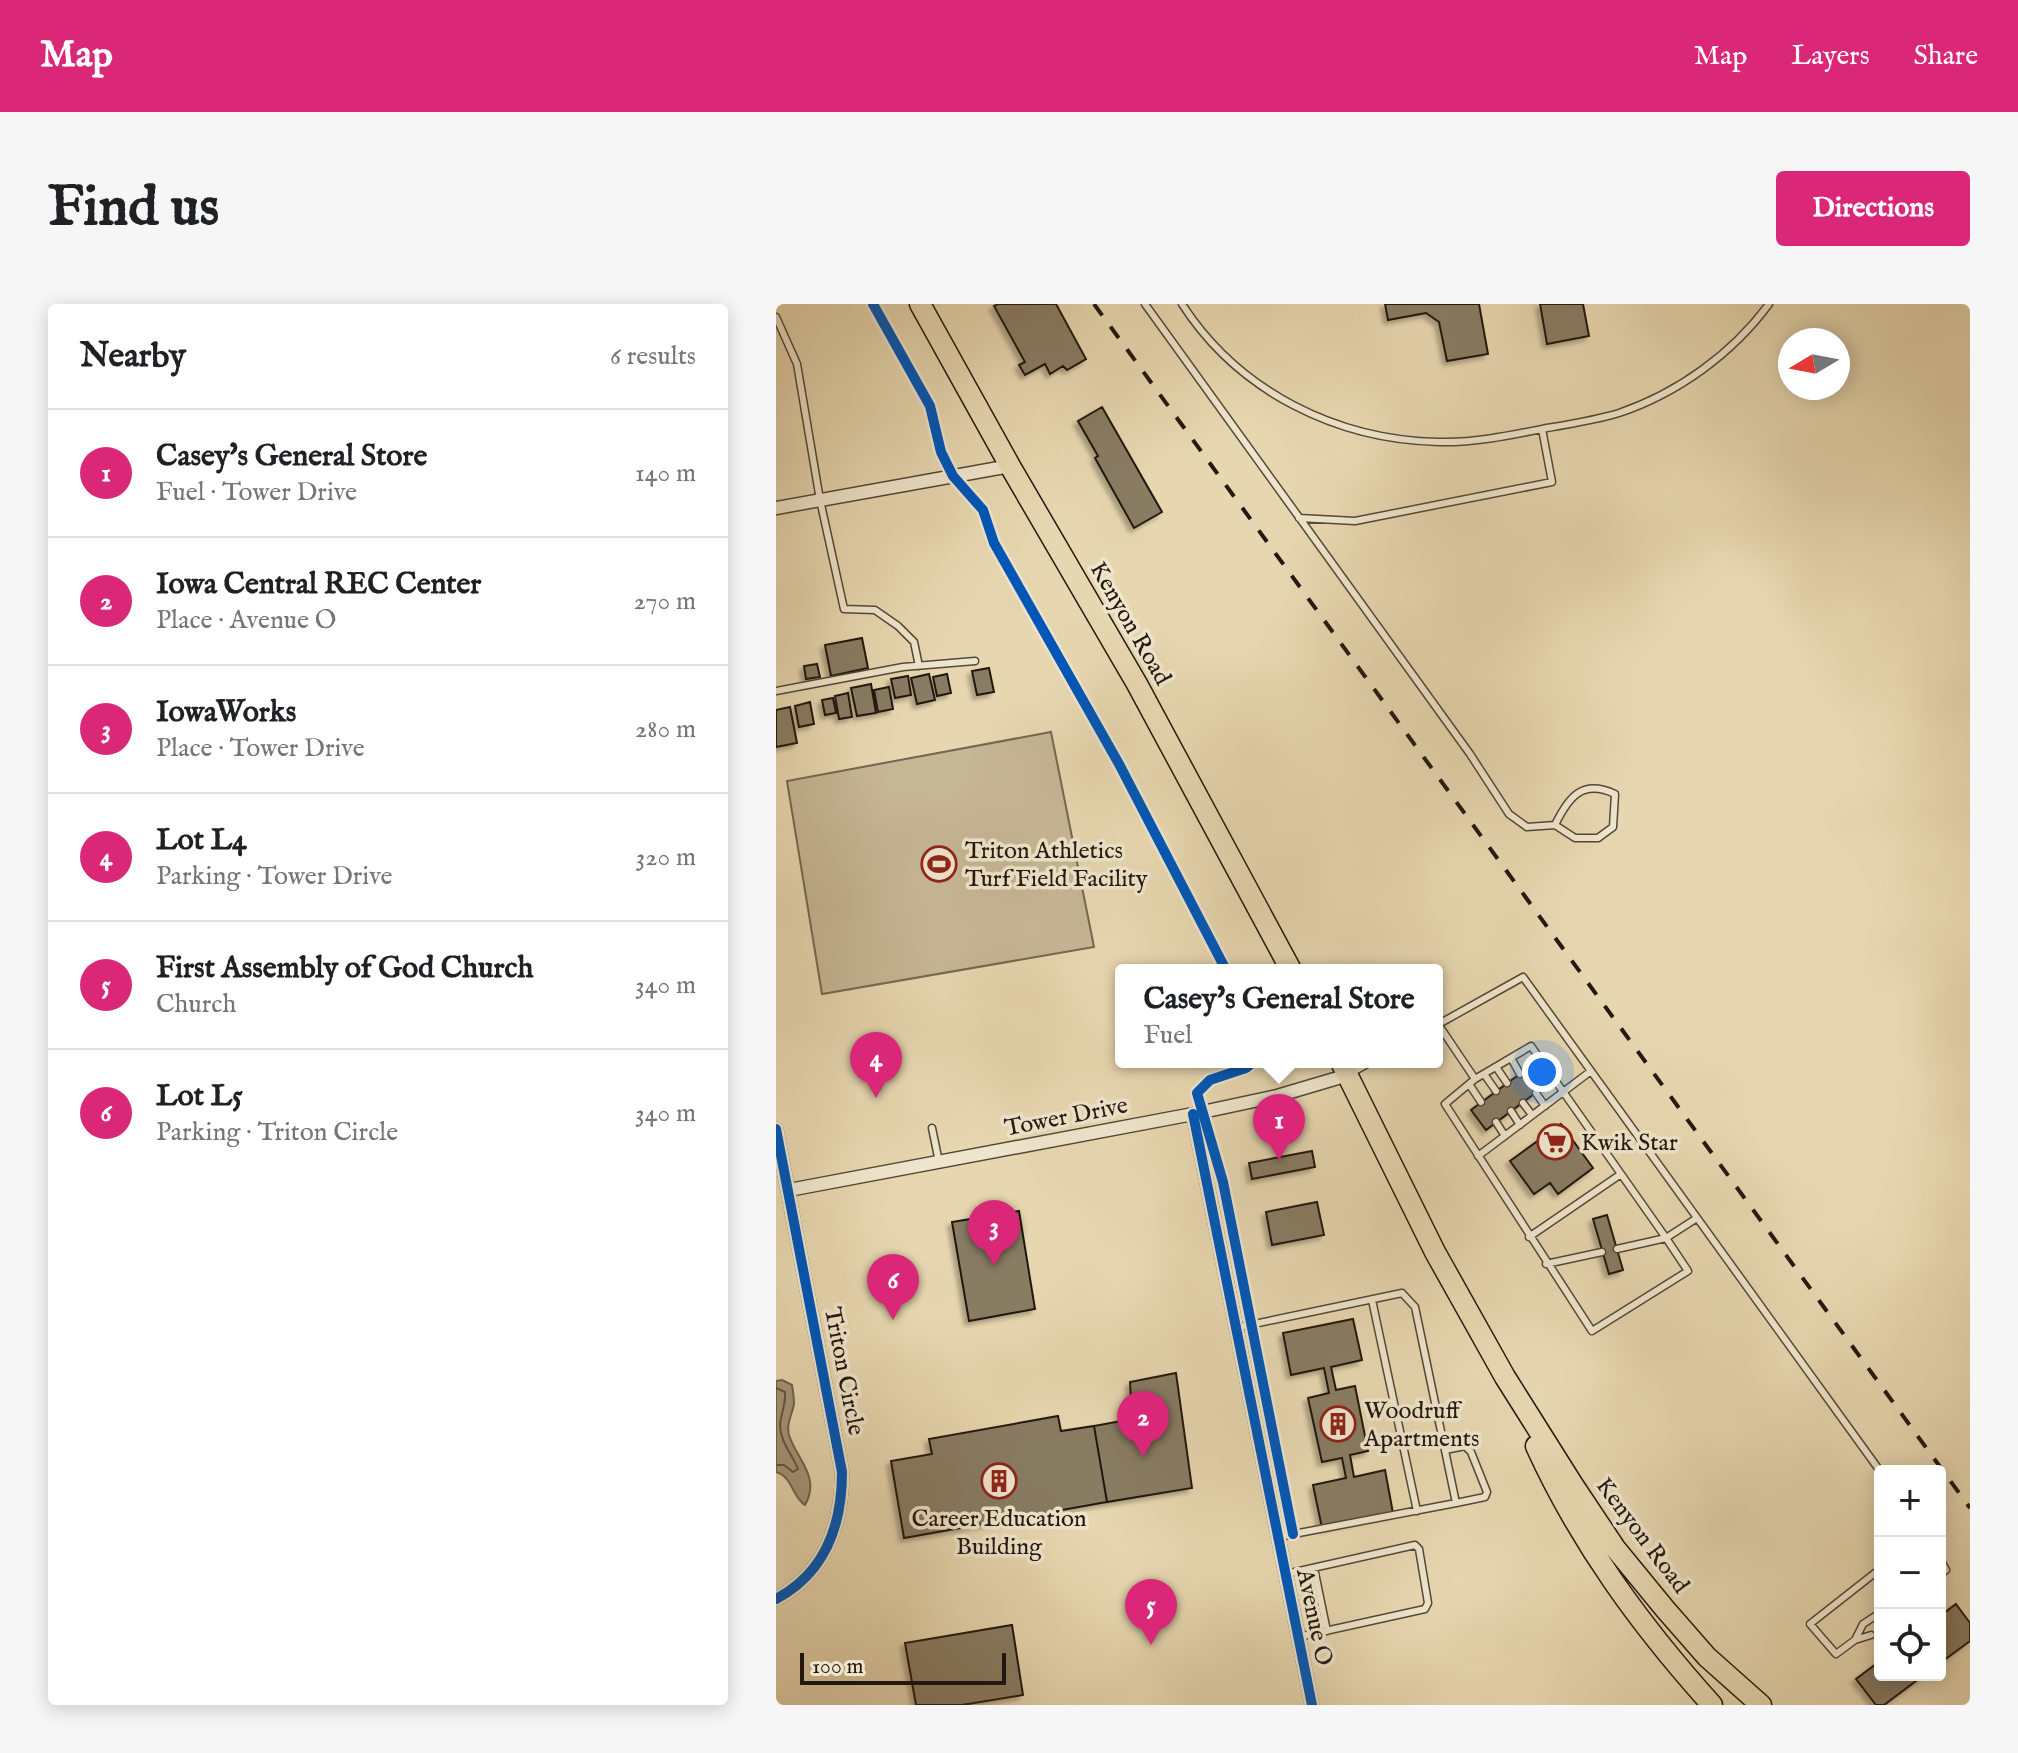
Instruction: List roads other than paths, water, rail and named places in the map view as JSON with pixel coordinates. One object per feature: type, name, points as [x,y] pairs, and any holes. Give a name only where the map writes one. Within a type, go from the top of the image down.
[{"type":"main road","name":"Kenyon Road","points":[[920,304],[1137,684],[1288,964]]},
{"type":"main road","name":"Kenyon Road","points":[[1344,1068],[1435,1252],[1505,1377],[1615,1548],[1707,1657],[1761,1705]]},
{"type":"main road","name":"Kenyon Road","points":[[1505,1377],[1559,1497],[1596,1559],[1643,1624],[1712,1705]]},
{"type":"street","points":[[776,508],[1010,466]]},
{"type":"street","name":"Tower Drive","points":[[789,1190],[1277,1096],[1344,1068]]},
{"type":"street","name":"Avenue O","points":[[1193,1114],[1312,1705]]},
{"type":"street","name":"Triton Circle","points":[[776,1129],[839,1447],[842,1500],[837,1523],[822,1557],[799,1585],[776,1599]]},
{"type":"lane","points":[[1145,304],[1509,814],[1527,827],[1555,825],[1575,838],[1598,838],[1613,827],[1615,794],[1601,787],[1583,789],[1565,805],[1555,825]]},
{"type":"lane","points":[[1182,304],[1203,333],[1254,381],[1308,414],[1371,435],[1440,442],[1542,429],[1618,413],[1670,390],[1738,342],[1769,304]]},
{"type":"lane","points":[[776,317],[797,364],[820,500],[844,609],[875,610],[898,626],[914,642],[919,666]]},
{"type":"lane","points":[[1299,518],[1355,521],[1552,482],[1542,429]]},
{"type":"lane","points":[[776,691],[919,666],[975,661]]},
{"type":"lane","points":[[1443,1022],[1523,977],[1876,1465]]},
{"type":"lane","points":[[1443,1032],[1475,1079]]},
{"type":"lane","points":[[1531,1046],[1688,1271],[1592,1331],[1445,1104],[1484,1074],[1531,1046]]},
{"type":"lane","points":[[1511,1058],[1520,1074]]},
{"type":"lane","points":[[1496,1067],[1507,1083]]},
{"type":"lane","points":[[1478,1156],[1591,1071]]},
{"type":"lane","points":[[1484,1074],[1496,1091]]},
{"type":"lane","points":[[1469,1084],[1481,1102]]},
{"type":"lane","points":[[1536,1093],[1545,1106]]},
{"type":"lane","points":[[1523,1103],[1532,1115]]},
{"type":"lane","points":[[1511,1111],[1520,1125]]},
{"type":"lane","points":[[1496,1122],[1505,1136]]},
{"type":"lane","points":[[932,1128],[939,1162]]},
{"type":"lane","points":[[1529,1237],[1621,1174]]},
{"type":"lane","points":[[1617,1249],[1666,1238],[1697,1218]]},
{"type":"lane","points":[[1546,1264],[1602,1252]]},
{"type":"lane","points":[[1235,1328],[1402,1293],[1415,1307],[1456,1503]]},
{"type":"lane","points":[[1372,1300],[1417,1511]]},
{"type":"lane","points":[[1278,1537],[1485,1497],[1487,1492],[1471,1452],[1465,1446],[1445,1450]]},
{"type":"lane","points":[[1285,1574],[1415,1545],[1419,1549],[1428,1603],[1425,1609],[1298,1637]]},
{"type":"lane","points":[[1314,1568],[1327,1631]]},
{"type":"lane","points":[[1871,1635],[1855,1640],[1836,1654],[1810,1624],[1874,1574]]},
{"type":"lane","points":[[1855,1640],[1863,1624],[1874,1617]]},
{"type":"water","points":[[782,1380],[792,1385],[794,1404],[788,1431],[809,1477],[809,1495],[805,1505],[786,1478],[776,1472],[776,1381]]},
{"type":"railway","points":[[1094,304],[1970,1508]]},
{"type":"place","name":"Triton Athletics Turf Field Facility","points":[[939,864]]},
{"type":"place","name":"Lot L4","points":[[876,1098]]},
{"type":"place","name":"Kwik Star","points":[[1555,1142]]},
{"type":"place","name":"Casey's General Store","points":[[1279,1160]]},
{"type":"place","name":"IowaWorks","points":[[994,1266]]},
{"type":"place","name":"Lot L5","points":[[893,1320]]},
{"type":"place","name":"Woodruff Apartments","points":[[1338,1424]]},
{"type":"place","name":"Iowa Central REC Center","points":[[1143,1457]]},
{"type":"place","name":"Career Education Building","points":[[999,1481]]},
{"type":"place","name":"First Assembly of God Church","points":[[1151,1645]]}]
